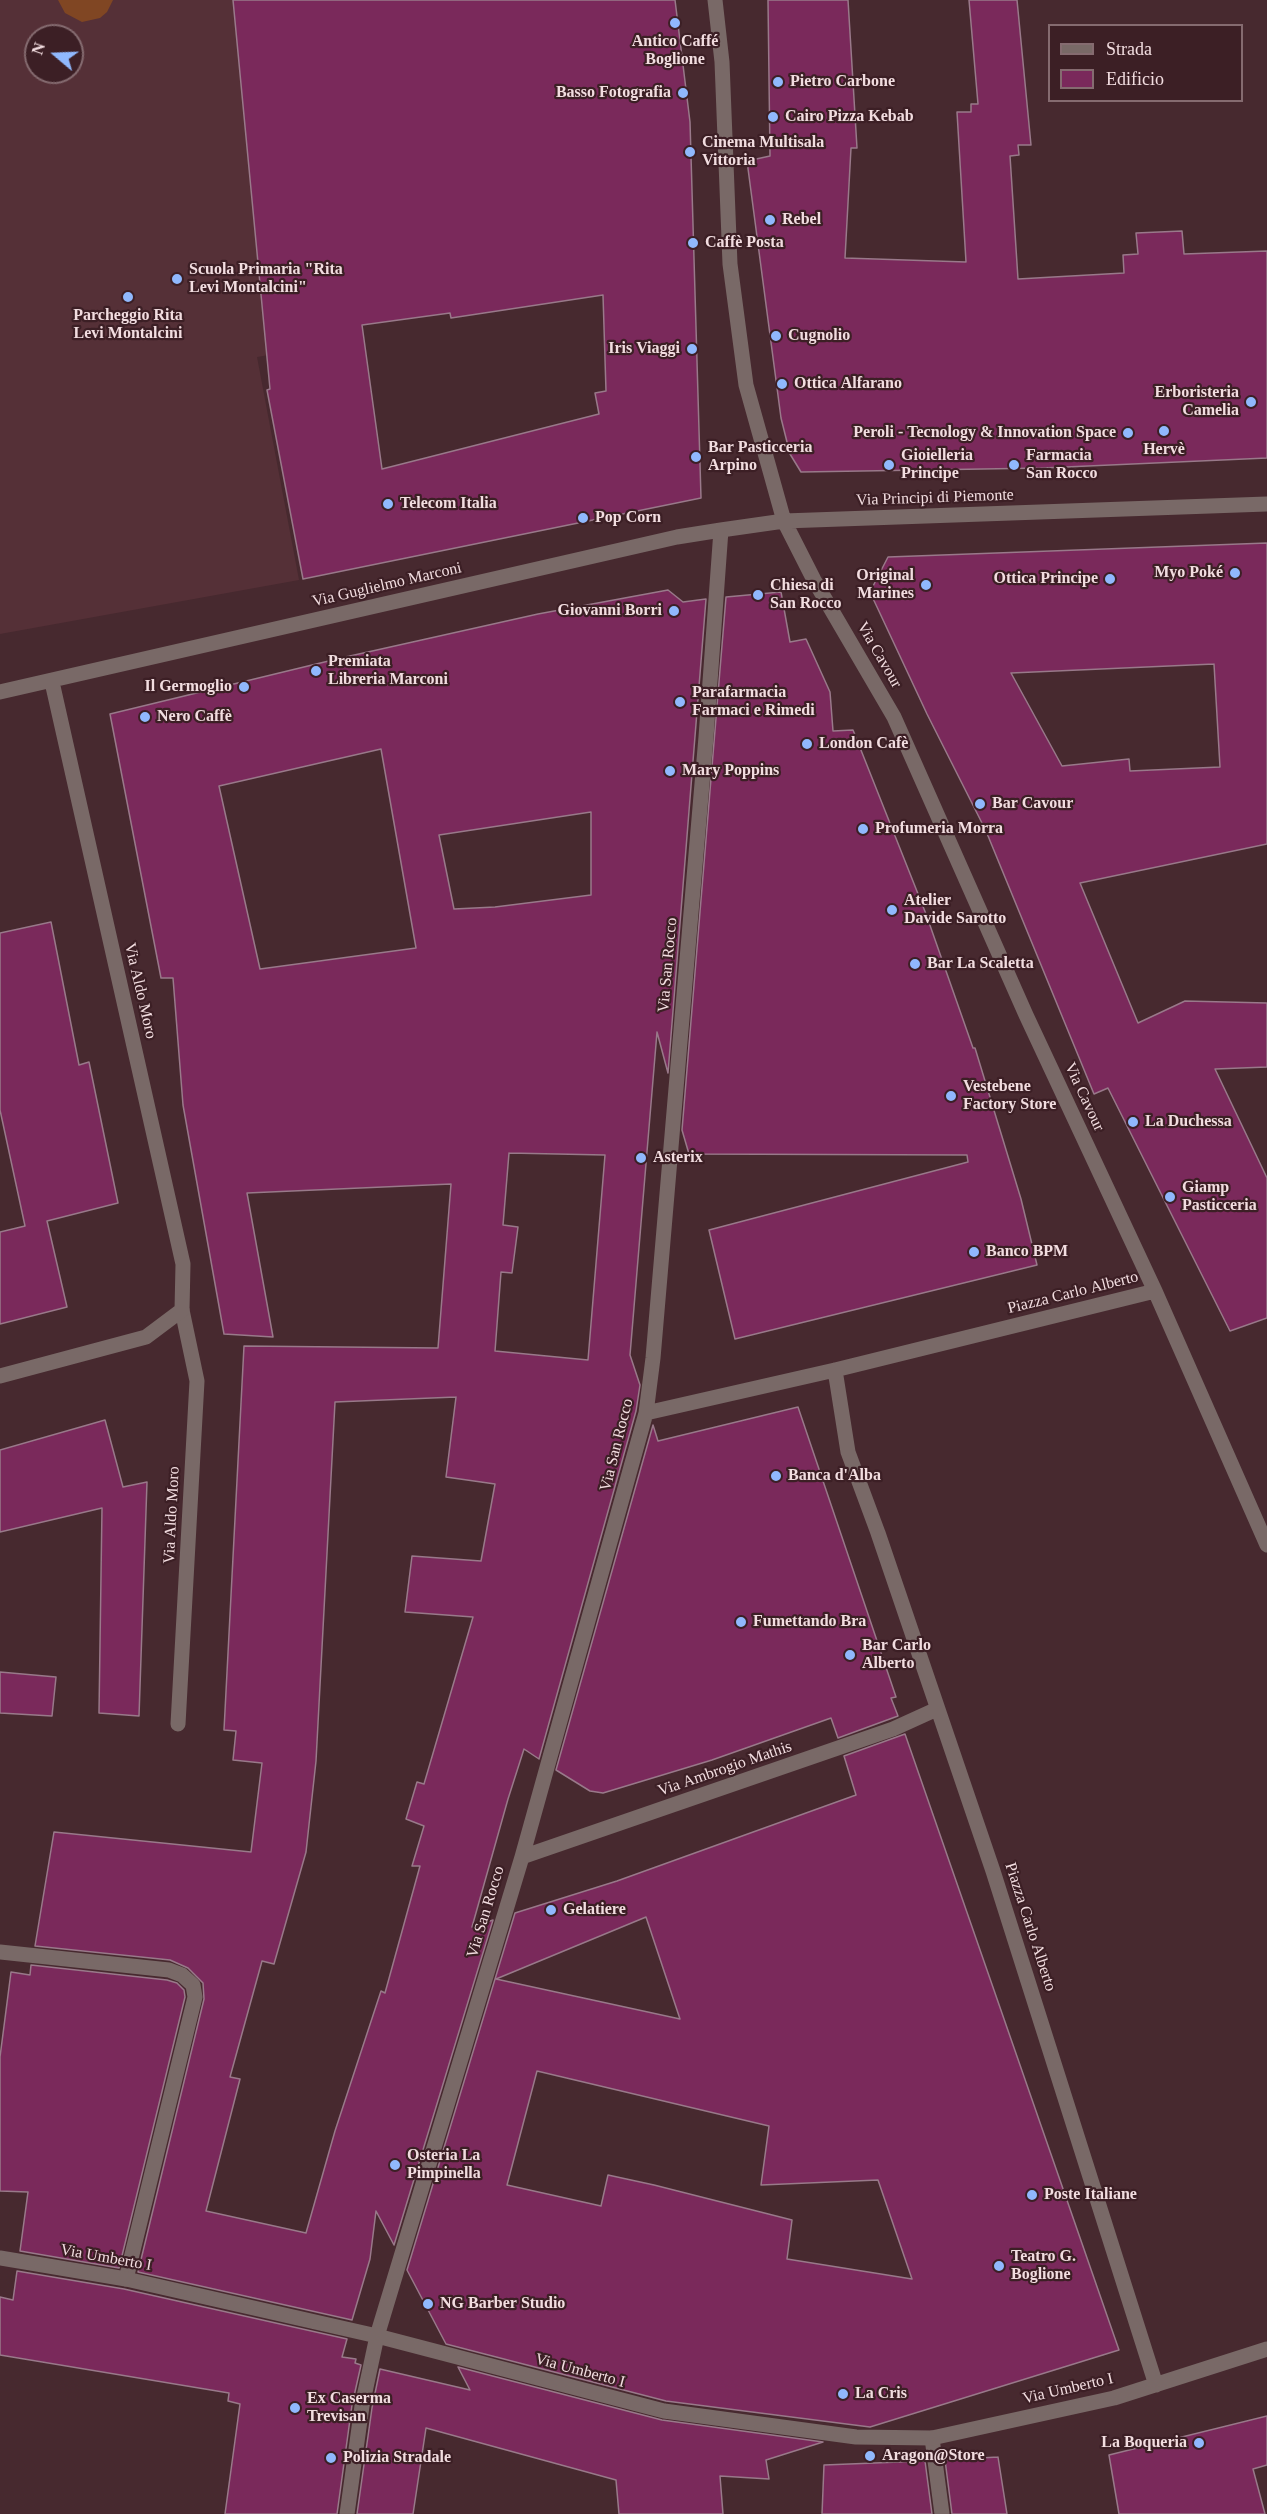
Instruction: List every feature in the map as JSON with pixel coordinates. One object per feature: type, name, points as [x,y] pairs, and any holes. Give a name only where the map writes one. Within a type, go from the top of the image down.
[{"type":"street","name":"Via Cavour","points":[[715,0],[722,62],[730,264],[746,385],[784,521],[814,580],[894,717],[1026,1015],[1155,1291]]},
{"type":"street","name":"Via Principi di Piemonte","points":[[784,521],[1267,504]]},
{"type":"street","name":"Via Guglielmo Marconi","points":[[0,692],[52,682],[666,540],[784,521]]},
{"type":"street","name":"Via San Rocco","points":[[347,2514],[362,2406],[377,2336],[522,1857],[646,1413],[653,1358],[699,820],[721,530]]},
{"type":"street","name":"Via Aldo Moro","points":[[52,682],[183,1264],[182,1310],[197,1381],[178,1724]]},
{"type":"street","name":"Piazza Carlo Alberto","points":[[646,1413],[835,1370],[1155,1291],[1267,1545]]},
{"type":"street","points":[[0,1376],[146,1337],[182,1310]]},
{"type":"street","name":"Piazza Carlo Alberto","points":[[835,1370],[848,1452],[878,1533],[993,1871],[1156,2385]]},
{"type":"street","name":"Via Ambrogio Mathis","points":[[522,1857],[882,1733],[937,1709]]},
{"type":"street","points":[[0,1952],[169,1970],[182,1975],[193,1985],[195,1997],[126,2279]]},
{"type":"street","name":"Via Umberto I","points":[[0,2258],[126,2279],[377,2336],[664,2411],[856,2437],[932,2438],[1114,2398],[1156,2385]]},
{"type":"street","points":[[1156,2385],[1267,2349]]},
{"type":"street","points":[[932,2438],[942,2514]]},
{"type":"shaded area","name":"Scuola Primaria \"Rita Levi Montalcini\"","points":[[0,0],[311,0],[363,339],[257,357],[299,580],[0,634]]},
{"type":"shaded area","points":[[58,0],[113,0],[107,12],[100,18],[82,22],[65,13]]},
{"type":"building","points":[[233,0],[675,0],[690,122],[701,498],[303,579],[267,390],[270,389]],"holes":[[[603,295],[606,391],[595,393],[599,414],[382,469],[362,325],[450,313],[451,318]]]},
{"type":"building","points":[[768,0],[848,0],[857,148],[851,148],[845,258],[966,262],[957,112],[971,112],[971,104],[978,104],[969,0],[1017,0],[1031,145],[1018,145],[1019,155],[1010,156],[1018,279],[1124,273],[1123,255],[1138,254],[1136,233],[1182,231],[1184,254],[1267,251],[1267,458],[1043,468],[801,472],[790,454],[781,418],[747,161],[770,156]]},
{"type":"building","points":[[1267,543],[1267,844],[1080,883],[1138,1023],[1185,1001],[1267,1003],[1267,1067],[1215,1069],[1267,1178],[1267,1318],[1230,1331],[1108,1088],[1094,1094],[986,831],[927,714],[870,592],[888,557]],"holes":[[[1214,664],[1220,767],[1130,771],[1129,759],[1062,766],[1011,673]]]},
{"type":"building","points":[[668,590],[683,602],[706,599],[668,1073],[657,1032],[630,1355],[640,1385],[636,1411],[539,1759],[524,1749],[508,1799],[472,1927],[493,1920],[394,2245],[376,2211],[370,2259],[352,2320],[138,2272],[204,1999],[203,1983],[188,1968],[170,1960],[35,1946],[54,1832],[251,1852],[262,1763],[233,1760],[236,1731],[224,1730],[244,1346],[438,1348],[451,1184],[247,1193],[273,1337],[224,1334],[183,1105],[173,978],[161,978],[110,714],[341,658],[538,614]],"holes":[[[381,749],[416,948],[260,969],[219,786]],[[591,812],[591,895],[495,907],[454,909],[439,835]],[[509,1153],[605,1155],[588,1360],[495,1351],[501,1272],[512,1273],[518,1227],[503,1225]],[[456,1397],[446,1477],[495,1484],[481,1561],[412,1556],[405,1612],[473,1617],[424,1784],[417,1782],[406,1819],[424,1826],[412,1866],[420,1866],[385,1993],[381,1991],[335,2131],[306,2233],[206,2211],[240,2079],[230,2077],[262,1961],[274,1964],[306,1852],[316,1761],[335,1402]]]},
{"type":"building","points":[[781,592],[790,642],[806,639],[830,692],[833,731],[853,730],[926,914],[973,1048],[975,1048],[1021,1199],[1037,1265],[735,1339],[709,1230],[968,1162],[967,1155],[689,1154],[682,1130],[726,597]]},
{"type":"building","points":[[51,922],[79,1065],[89,1062],[118,1203],[47,1221],[67,1307],[0,1324],[0,1232],[25,1226],[0,1110],[0,933]]},
{"type":"building","points":[[798,1407],[896,1697],[891,1698],[898,1716],[838,1738],[831,1718],[712,1760],[603,1793],[590,1791],[556,1770],[653,1425],[658,1441]]},
{"type":"building","points":[[105,1420],[123,1487],[147,1482],[139,1716],[99,1713],[102,1508],[0,1532],[0,1450]]},
{"type":"building","points":[[0,1672],[56,1677],[52,1716],[0,1713]]},
{"type":"building","points":[[905,1734],[1119,2350],[870,2427],[666,2401],[446,2344],[407,2270],[515,1913],[617,1881],[856,1795],[844,1756]],"holes":[[[646,1917],[680,2019],[496,1979]],[[537,2071],[769,2126],[761,2185],[878,2180],[912,2279],[787,2259],[792,2220],[654,2185],[608,2175],[601,2206],[507,2185]]]},
{"type":"building","points":[[31,1965],[167,1980],[177,1983],[184,1990],[185,1997],[119,2268],[20,2251],[28,2192],[0,2191],[0,2057],[11,1972],[30,1975]]},
{"type":"building","name":"Ex Caserma Trevisan","points":[[17,2271],[124,2289],[347,2339],[342,2357],[356,2359],[355,2363],[361,2365],[352,2405],[337,2514],[225,2514],[240,2404],[228,2401],[229,2393],[0,2355],[0,2297],[13,2300]]},
{"type":"building","points":[[458,2367],[662,2420],[823,2442],[766,2460],[769,2479],[720,2476],[723,2514],[619,2514],[616,2480],[426,2428],[413,2514],[357,2514],[380,2369],[470,2390]]},
{"type":"building","points":[[1267,2416],[1267,2465],[1253,2469],[1265,2514],[1119,2514],[1109,2455]]},
{"type":"building","points":[[998,2457],[1007,2514],[952,2514],[945,2460]]},
{"type":"building","points":[[925,2461],[932,2514],[822,2514],[824,2465]]},
{"type":"place","name":"Antico Caffé Boglione","points":[[675,23]]},
{"type":"place","name":"Pietro Carbone","points":[[778,82]]},
{"type":"place","name":"Basso Fotografia","points":[[683,93]]},
{"type":"place","name":"Cairo Pizza Kebab","points":[[773,117]]},
{"type":"place","name":"Cinema Multisala Vittoria","points":[[690,152]]},
{"type":"place","name":"Rebel","points":[[770,220]]},
{"type":"place","name":"Caffè Posta","points":[[693,243]]},
{"type":"place","name":"Scuola Primaria \"Rita Levi Montalcini\"","points":[[177,279]]},
{"type":"place","name":"Parcheggio Rita Levi Montalcini","points":[[128,297]]},
{"type":"place","name":"Cugnolio","points":[[776,336]]},
{"type":"place","name":"Iris Viaggi","points":[[692,349]]},
{"type":"place","name":"Ottica Alfarano","points":[[782,384]]},
{"type":"place","name":"Erboristeria Camelia","points":[[1251,402]]},
{"type":"place","name":"Hervè","points":[[1164,431]]},
{"type":"place","name":"Peroli - Tecnology & Innovation Space","points":[[1128,433]]},
{"type":"place","name":"Bar Pasticceria Arpino","points":[[696,457]]},
{"type":"place","name":"Gioielleria Principe","points":[[889,465]]},
{"type":"place","name":"Farmacia San Rocco","points":[[1014,465]]},
{"type":"place","name":"Telecom Italia","points":[[388,504]]},
{"type":"place","name":"Pop Corn","points":[[583,518]]},
{"type":"place","name":"Myo Poké","points":[[1235,573]]},
{"type":"place","name":"Ottica Principe","points":[[1110,579]]},
{"type":"place","name":"Original Marines","points":[[926,585]]},
{"type":"place","name":"Chiesa di San Rocco","points":[[758,595]]},
{"type":"place","name":"Giovanni Borri","points":[[674,611]]},
{"type":"place","name":"Premiata Libreria Marconi","points":[[316,671]]},
{"type":"place","name":"Il Germoglio","points":[[244,687]]},
{"type":"place","name":"Parafarmacia Farmaci e Rimedi","points":[[680,702]]},
{"type":"place","name":"Nero Caffè","points":[[145,717]]},
{"type":"place","name":"London Cafè","points":[[807,744]]},
{"type":"place","name":"Mary Poppins","points":[[670,771]]},
{"type":"place","name":"Bar Cavour","points":[[980,804]]},
{"type":"place","name":"Profumeria Morra","points":[[863,829]]},
{"type":"place","name":"Atelier Davide Sarotto","points":[[892,910]]},
{"type":"place","name":"Bar La Scaletta","points":[[915,964]]},
{"type":"place","name":"Vestebene Factory Store","points":[[951,1096]]},
{"type":"place","name":"La Duchessa","points":[[1133,1122]]},
{"type":"place","name":"Asterix","points":[[641,1158]]},
{"type":"place","name":"Giamp Pasticceria","points":[[1170,1197]]},
{"type":"place","name":"Banco BPM","points":[[974,1252]]},
{"type":"place","name":"Banca d'Alba","points":[[776,1476]]},
{"type":"place","name":"Fumettando Bra","points":[[741,1622]]},
{"type":"place","name":"Bar Carlo Alberto","points":[[850,1655]]},
{"type":"place","name":"Gelatiere","points":[[551,1910]]},
{"type":"place","name":"Osteria La Pimpinella","points":[[395,2165]]},
{"type":"place","name":"Poste Italiane","points":[[1032,2195]]},
{"type":"place","name":"Teatro G. Boglione","points":[[999,2266]]},
{"type":"place","name":"NG Barber Studio","points":[[428,2304]]},
{"type":"place","name":"La Cris","points":[[843,2394]]},
{"type":"place","name":"Ex Caserma Trevisan","points":[[295,2408]]},
{"type":"place","name":"La Boqueria","points":[[1199,2443]]},
{"type":"place","name":"Aragon@Store","points":[[870,2456]]},
{"type":"place","name":"Polizia Stradale","points":[[331,2458]]}]
